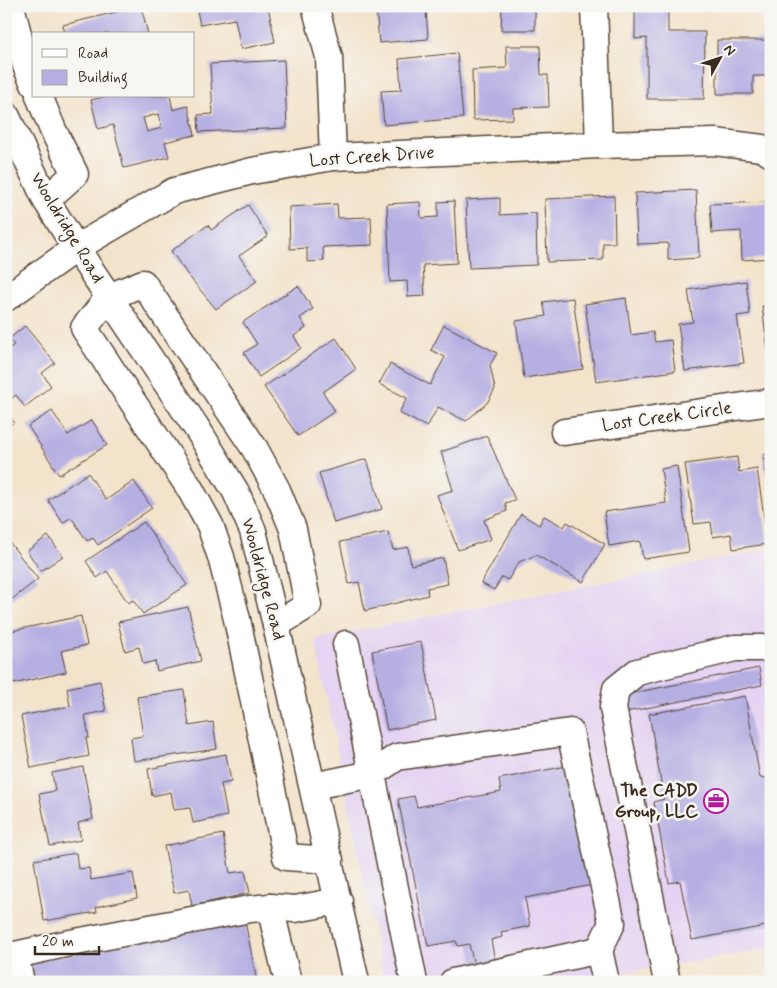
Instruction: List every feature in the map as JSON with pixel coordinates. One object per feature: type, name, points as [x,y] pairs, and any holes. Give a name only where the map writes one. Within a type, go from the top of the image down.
[{"type":"street","points":[[11,6],[26,66],[32,80]]},
{"type":"street","points":[[315,6],[329,57],[333,157]]},
{"type":"street","points":[[594,6],[599,145]]},
{"type":"street","points":[[40,98],[75,174],[46,200]]},
{"type":"street","name":"Wooldridge Road","points":[[6,115],[46,200],[236,492],[253,531],[330,860],[356,982]]},
{"type":"street","name":"Lost Creek Drive","points":[[6,298],[76,248],[174,191],[252,170],[333,157],[599,145],[715,142],[762,148],[771,154]]},
{"type":"street","points":[[276,625],[308,605],[293,528],[277,490],[255,449],[143,283],[109,297],[84,328],[189,486],[210,525],[221,557],[237,619],[286,857],[330,860]]},
{"type":"street","name":"Lost Creek Circle","points":[[564,432],[771,402]]},
{"type":"street","points":[[346,644],[414,982]]},
{"type":"street","points":[[667,982],[613,708],[616,689],[637,672],[735,648],[771,648]]},
{"type":"street","points":[[313,786],[372,774],[397,757],[570,732],[612,923],[599,950],[606,982]]},
{"type":"street","points":[[21,982],[11,956],[250,909],[295,909],[339,901]]},
{"type":"street","points":[[270,908],[288,982]]},
{"type":"street","points":[[453,982],[599,950]]},
{"type":"shaded area","points":[[771,549],[771,949],[626,972],[580,982],[384,982],[315,639]]},
{"type":"building","points":[[141,6],[148,32],[65,32],[63,25]]},
{"type":"building","points":[[196,6],[268,6],[275,42],[241,49],[235,19],[200,25]]},
{"type":"building","points":[[376,6],[440,6],[440,8],[426,9],[428,39],[379,43]]},
{"type":"building","points":[[502,6],[535,6],[535,30],[501,30]]},
{"type":"building","points":[[635,9],[668,10],[668,32],[705,32],[704,99],[647,99],[647,38],[635,39]]},
{"type":"building","points":[[717,40],[771,40],[771,76],[753,76],[753,94],[717,94]]},
{"type":"building","points":[[506,46],[540,46],[541,75],[548,75],[549,107],[513,108],[513,119],[473,120],[472,70],[507,68]]},
{"type":"building","points":[[457,53],[463,118],[384,125],[381,91],[401,90],[399,59]]},
{"type":"building","points":[[284,60],[287,128],[199,132],[198,115],[213,114],[210,64]]},
{"type":"building","points":[[99,98],[170,98],[173,110],[188,106],[195,135],[165,142],[169,157],[124,168],[113,125],[98,129],[91,100]],"holes":[[[158,114],[162,128],[147,132],[143,118]]]},
{"type":"building","points":[[696,190],[699,258],[668,260],[668,243],[637,244],[635,193]]},
{"type":"building","points":[[614,196],[615,243],[603,243],[603,260],[547,262],[545,199]]},
{"type":"building","points":[[500,198],[500,215],[536,213],[537,265],[469,268],[466,200]]},
{"type":"building","points":[[454,201],[457,263],[423,265],[425,296],[408,297],[407,281],[390,282],[387,204],[420,202],[421,218],[438,217],[438,202]]},
{"type":"building","points":[[770,202],[771,258],[742,260],[741,231],[712,233],[710,204]]},
{"type":"building","points":[[337,204],[338,218],[371,217],[372,245],[323,247],[324,261],[307,262],[307,248],[290,249],[289,207]]},
{"type":"building","points":[[248,205],[268,236],[239,256],[257,281],[216,309],[171,251],[208,225],[211,230]]},
{"type":"building","points":[[746,281],[750,314],[737,316],[744,363],[685,371],[678,324],[693,322],[688,290]]},
{"type":"building","points":[[298,286],[313,309],[300,318],[306,328],[294,336],[301,348],[259,377],[244,353],[257,344],[243,322]]},
{"type":"building","points":[[573,298],[583,369],[524,378],[516,321],[546,316],[543,302]]},
{"type":"building","points":[[626,298],[631,335],[653,332],[655,342],[671,340],[675,371],[596,382],[585,304]]},
{"type":"building","points":[[771,305],[771,352],[768,352],[762,306]]},
{"type":"building","points":[[444,325],[497,353],[490,365],[495,389],[487,403],[466,421],[438,407],[427,427],[399,413],[407,398],[379,384],[390,364],[430,385],[445,357],[431,350]]},
{"type":"building","points":[[25,326],[55,363],[42,373],[51,386],[25,407],[16,395],[6,402],[6,351],[14,345],[9,339]]},
{"type":"building","points":[[336,338],[356,369],[323,392],[335,411],[298,436],[264,387]]},
{"type":"building","points":[[52,411],[68,435],[92,420],[107,445],[59,475],[28,426]]},
{"type":"building","points":[[6,413],[14,422],[6,429]]},
{"type":"building","points":[[487,436],[515,500],[505,503],[507,511],[484,520],[491,539],[458,550],[437,495],[453,490],[441,452]]},
{"type":"building","points":[[771,453],[771,493],[770,493],[763,455]]},
{"type":"building","points":[[737,457],[739,472],[757,469],[768,544],[733,549],[731,534],[713,537],[711,522],[694,524],[685,464]]},
{"type":"building","points":[[367,459],[382,509],[334,523],[319,473]]},
{"type":"building","points":[[677,466],[689,552],[643,559],[640,541],[609,546],[604,512],[666,503],[661,469]]},
{"type":"building","points":[[88,473],[106,500],[134,481],[152,508],[98,545],[93,538],[87,541],[71,517],[63,523],[48,500]]},
{"type":"building","points":[[521,514],[539,525],[544,516],[564,527],[567,522],[605,544],[583,582],[536,555],[519,562],[508,580],[502,577],[494,590],[481,583]]},
{"type":"building","points":[[144,522],[187,585],[143,614],[133,600],[128,603],[107,571],[97,578],[86,561]]},
{"type":"building","points":[[388,532],[393,550],[408,547],[411,565],[443,558],[448,584],[427,588],[428,595],[365,611],[359,582],[349,584],[340,542]]},
{"type":"building","points":[[48,536],[63,556],[41,571],[27,551]]},
{"type":"building","points":[[6,538],[38,579],[6,604]]},
{"type":"building","points":[[188,607],[201,661],[157,671],[155,661],[143,664],[139,647],[125,651],[118,622]]},
{"type":"building","points":[[81,616],[87,645],[61,651],[66,672],[13,684],[6,651],[6,632]]},
{"type":"building","points":[[421,642],[436,720],[387,730],[372,651]]},
{"type":"building","points":[[759,668],[762,685],[626,712],[623,695]]},
{"type":"building","points":[[100,681],[106,711],[85,715],[89,738],[86,738],[89,756],[31,768],[21,716],[70,706],[67,688]]},
{"type":"building","points":[[184,690],[189,726],[213,722],[217,749],[134,761],[131,738],[143,736],[137,697]]},
{"type":"building","points":[[745,696],[760,778],[771,777],[771,925],[692,940],[680,881],[669,883],[654,802],[664,799],[649,714]]},
{"type":"building","points":[[226,754],[231,782],[221,784],[227,816],[193,823],[190,808],[174,810],[171,792],[152,796],[148,769]]},
{"type":"building","points":[[567,766],[598,884],[525,898],[530,926],[501,932],[502,937],[491,940],[495,962],[474,965],[469,944],[458,946],[456,941],[428,946],[398,799],[414,796],[417,807],[501,792],[499,779]]},
{"type":"building","points":[[83,767],[93,819],[78,823],[81,840],[50,846],[39,794],[55,791],[52,773]]},
{"type":"building","points":[[223,834],[230,873],[245,871],[250,893],[192,906],[189,890],[174,893],[164,846]]},
{"type":"building","points":[[76,853],[78,869],[89,868],[91,880],[133,873],[137,898],[96,907],[97,912],[44,921],[34,860]]},
{"type":"building","points":[[245,921],[257,982],[34,982],[30,962]]},
{"type":"place","name":"The CADD Group, LLC","points":[[716,801]]}]
